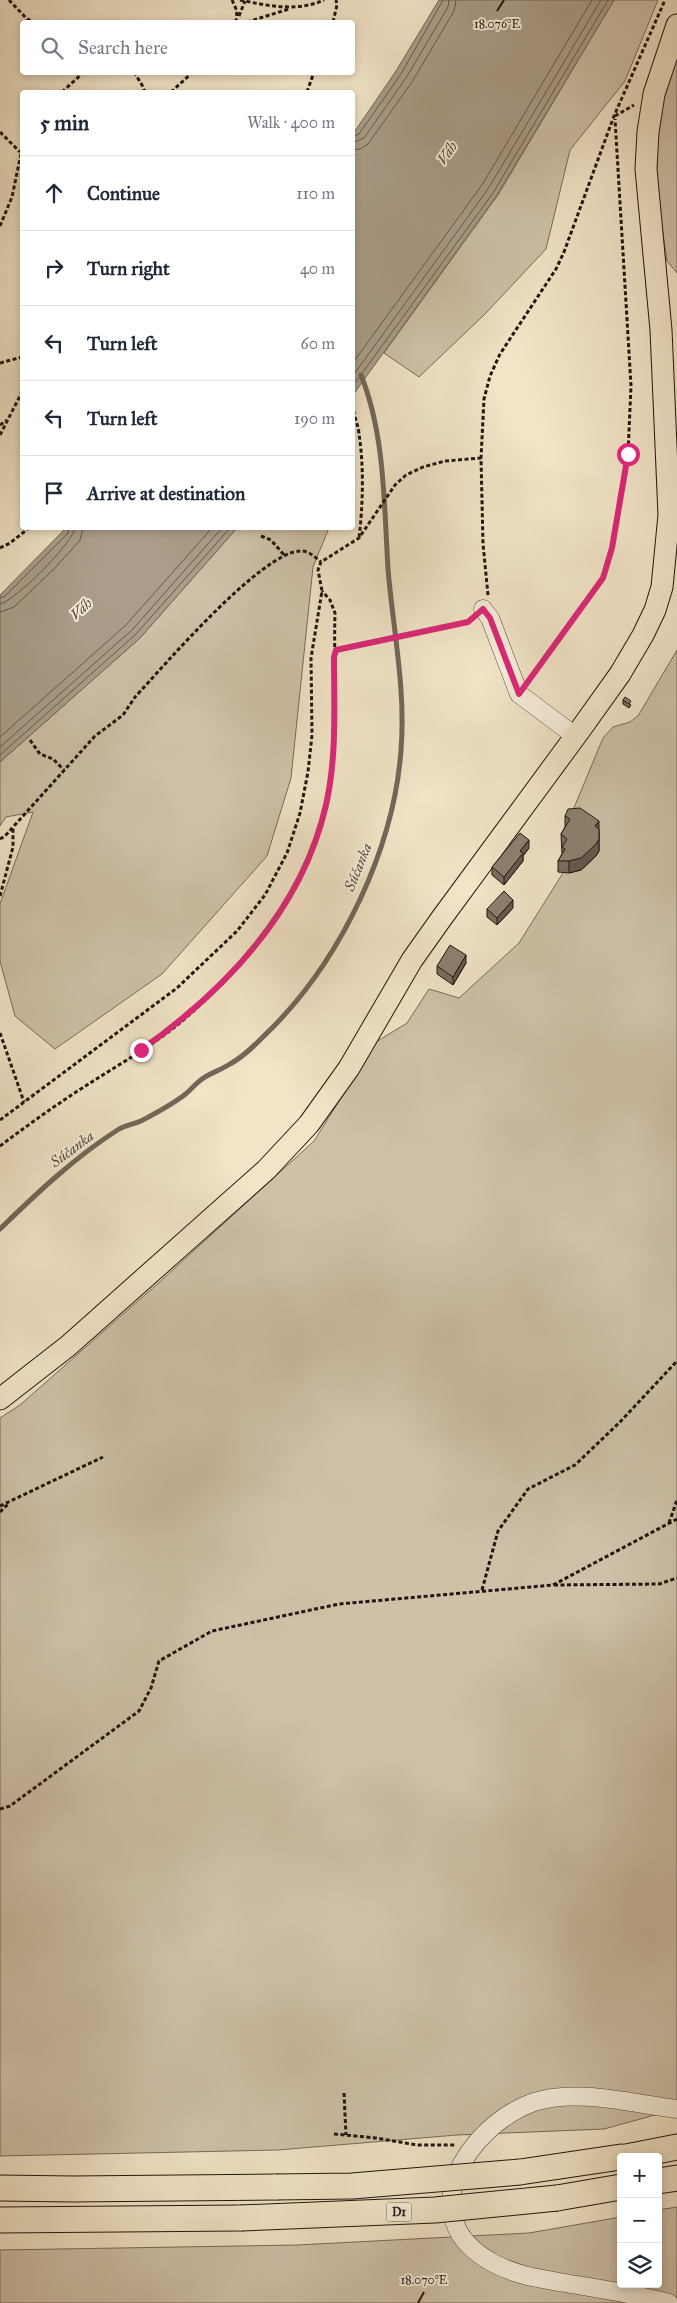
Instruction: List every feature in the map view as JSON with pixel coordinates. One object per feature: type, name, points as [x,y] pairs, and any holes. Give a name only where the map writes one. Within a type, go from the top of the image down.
[{"type":"highway","points":[[649,2153],[677,2148]]},
{"type":"highway","name":"D1","points":[[0,2188],[352,2186],[520,2172],[617,2159]]},
{"type":"highway","points":[[662,2180],[677,2178]]},
{"type":"highway","name":"D1","points":[[0,2220],[73,2221],[241,2218],[435,2210],[557,2198],[617,2189]]},
{"type":"main road","points":[[0,1399],[68,1346],[266,1170],[309,1124],[349,1068],[412,960],[620,674],[643,635],[655,610],[665,568],[669,515],[661,330],[646,169],[648,132],[654,94],[677,25]]},
{"type":"lane","points":[[483,609],[490,618],[519,694],[575,736]]},
{"type":"lane","points":[[669,2303],[526,2276],[493,2263],[476,2252],[461,2236],[452,2218],[451,2196],[459,2169],[473,2145],[494,2126],[515,2111],[535,2102],[556,2098],[622,2101],[677,2109]]},
{"type":"path","points":[[9,0],[27,20]]},
{"type":"path","points":[[232,0],[237,11],[237,20]]},
{"type":"path","points":[[240,0],[290,8]]},
{"type":"path","points":[[253,20],[290,8],[310,5],[324,0]]},
{"type":"path","points":[[333,20],[337,5],[336,0]]},
{"type":"path","points":[[335,652],[345,647],[468,622],[483,609],[487,600],[488,590],[483,544],[481,458],[484,399],[490,376],[500,354],[556,269],[564,252],[614,116],[665,0]]},
{"type":"path","points":[[237,20],[245,1]]},
{"type":"path","points":[[64,90],[81,75]]},
{"type":"path","points":[[136,75],[144,90]]},
{"type":"path","points":[[173,90],[190,75]]},
{"type":"path","points":[[308,90],[313,75]]},
{"type":"path","points":[[519,694],[603,578],[612,548],[619,511],[628,454],[631,405],[614,116]]},
{"type":"path","points":[[0,132],[20,149]]},
{"type":"path","points":[[0,226],[12,197],[20,155]]},
{"type":"path","points":[[0,363],[20,358]]},
{"type":"path","points":[[0,435],[20,396]]},
{"type":"path","points":[[0,425],[7,420]]},
{"type":"path","points":[[355,421],[359,432],[363,497],[359,538]]},
{"type":"path","points":[[0,1120],[89,1056],[177,988],[237,931],[264,895],[287,853],[300,813],[308,772],[312,735],[311,658],[322,591],[318,570],[321,562],[359,538],[395,485],[406,475],[445,461],[481,458]]},
{"type":"path","points":[[0,548],[27,530]]},
{"type":"path","points":[[261,536],[271,540],[285,556]]},
{"type":"path","points":[[0,839],[95,736],[123,715],[135,697],[239,588],[272,562],[285,556],[302,551],[308,552],[321,562]]},
{"type":"path","points":[[0,1146],[79,1090],[180,1023],[249,955],[283,911],[305,866],[326,804],[336,718],[335,652],[334,613],[330,600],[322,591]]},
{"type":"path","points":[[30,740],[36,747],[37,752],[53,759],[64,770]]},
{"type":"path","points":[[0,896],[13,847],[14,826]]},
{"type":"path","points":[[0,1033],[24,1102]]},
{"type":"path","points":[[482,1590],[498,1531],[528,1489],[575,1465],[677,1361]]},
{"type":"path","points":[[0,1506],[103,1457]]},
{"type":"path","points":[[0,1512],[11,1500]]},
{"type":"path","points":[[669,1524],[677,1500]]},
{"type":"path","points":[[553,1585],[677,1519]]},
{"type":"path","points":[[0,1810],[10,1806],[139,1711],[151,1688],[159,1661],[212,1631],[339,1604],[553,1585],[659,1584],[677,1578]]},
{"type":"path","points":[[344,2093],[346,2135]]},
{"type":"path","points":[[334,2134],[376,2138],[417,2145],[473,2145]]},
{"type":"shaded area","points":[[614,0],[658,0],[625,81],[570,150],[546,249],[485,314],[419,377],[384,353],[498,195]]},
{"type":"shaded area","points":[[677,55],[677,273],[667,261],[656,186],[659,98]]},
{"type":"shaded area","points":[[235,530],[328,530],[313,567],[291,778],[267,856],[162,974],[55,1049],[15,1016],[0,961],[0,904],[33,812],[6,817],[0,826],[0,762],[140,638]]},
{"type":"shaded area","points":[[677,650],[677,2109],[604,2129],[457,2135],[278,2150],[0,2156],[0,1418],[20,1405],[163,1279],[314,1141],[376,1042],[407,1023],[429,989],[459,998],[519,943],[573,857],[571,815],[603,738],[613,727],[630,722],[638,716]]},
{"type":"shaded area","points":[[677,2207],[677,2303],[0,2303],[0,2250],[297,2245],[529,2233],[617,2218],[617,2288],[662,2288],[662,2209]]},
{"type":"water","name":"Váh","points":[[439,0],[614,0],[497,195],[355,392],[355,131],[396,71]]},
{"type":"water","name":"Váh","points":[[64,530],[235,530],[140,638],[0,762],[0,595]]},
{"type":"building","points":[[625,697],[631,701],[629,704],[623,700]]},
{"type":"building","points":[[580,808],[599,821],[595,826],[599,829],[599,839],[581,858],[558,861],[565,849],[562,847],[567,839],[561,834],[570,819],[565,816],[568,809]]},
{"type":"building","points":[[520,833],[529,840],[520,851],[523,853],[504,877],[492,867]]},
{"type":"building","points":[[504,891],[513,900],[497,918],[487,909]]},
{"type":"building","points":[[450,945],[466,955],[453,977],[437,966]]},
{"type":"waterway","name":"Súčanka","points":[[0,1229],[87,1151],[119,1129],[143,1120],[168,1106],[186,1094],[208,1075],[236,1061],[273,1027],[298,999],[321,968],[342,934],[376,862],[388,825],[396,787],[401,750],[402,705],[388,569],[382,470],[375,421],[361,375]]},
{"type":"route","points":[[141,1050],[180,1023],[214,992],[249,955],[283,911],[299,881],[318,834],[331,776],[336,718],[334,657],[336,650],[468,622],[483,609],[490,618],[519,694],[603,578],[612,548],[628,454]]}]
